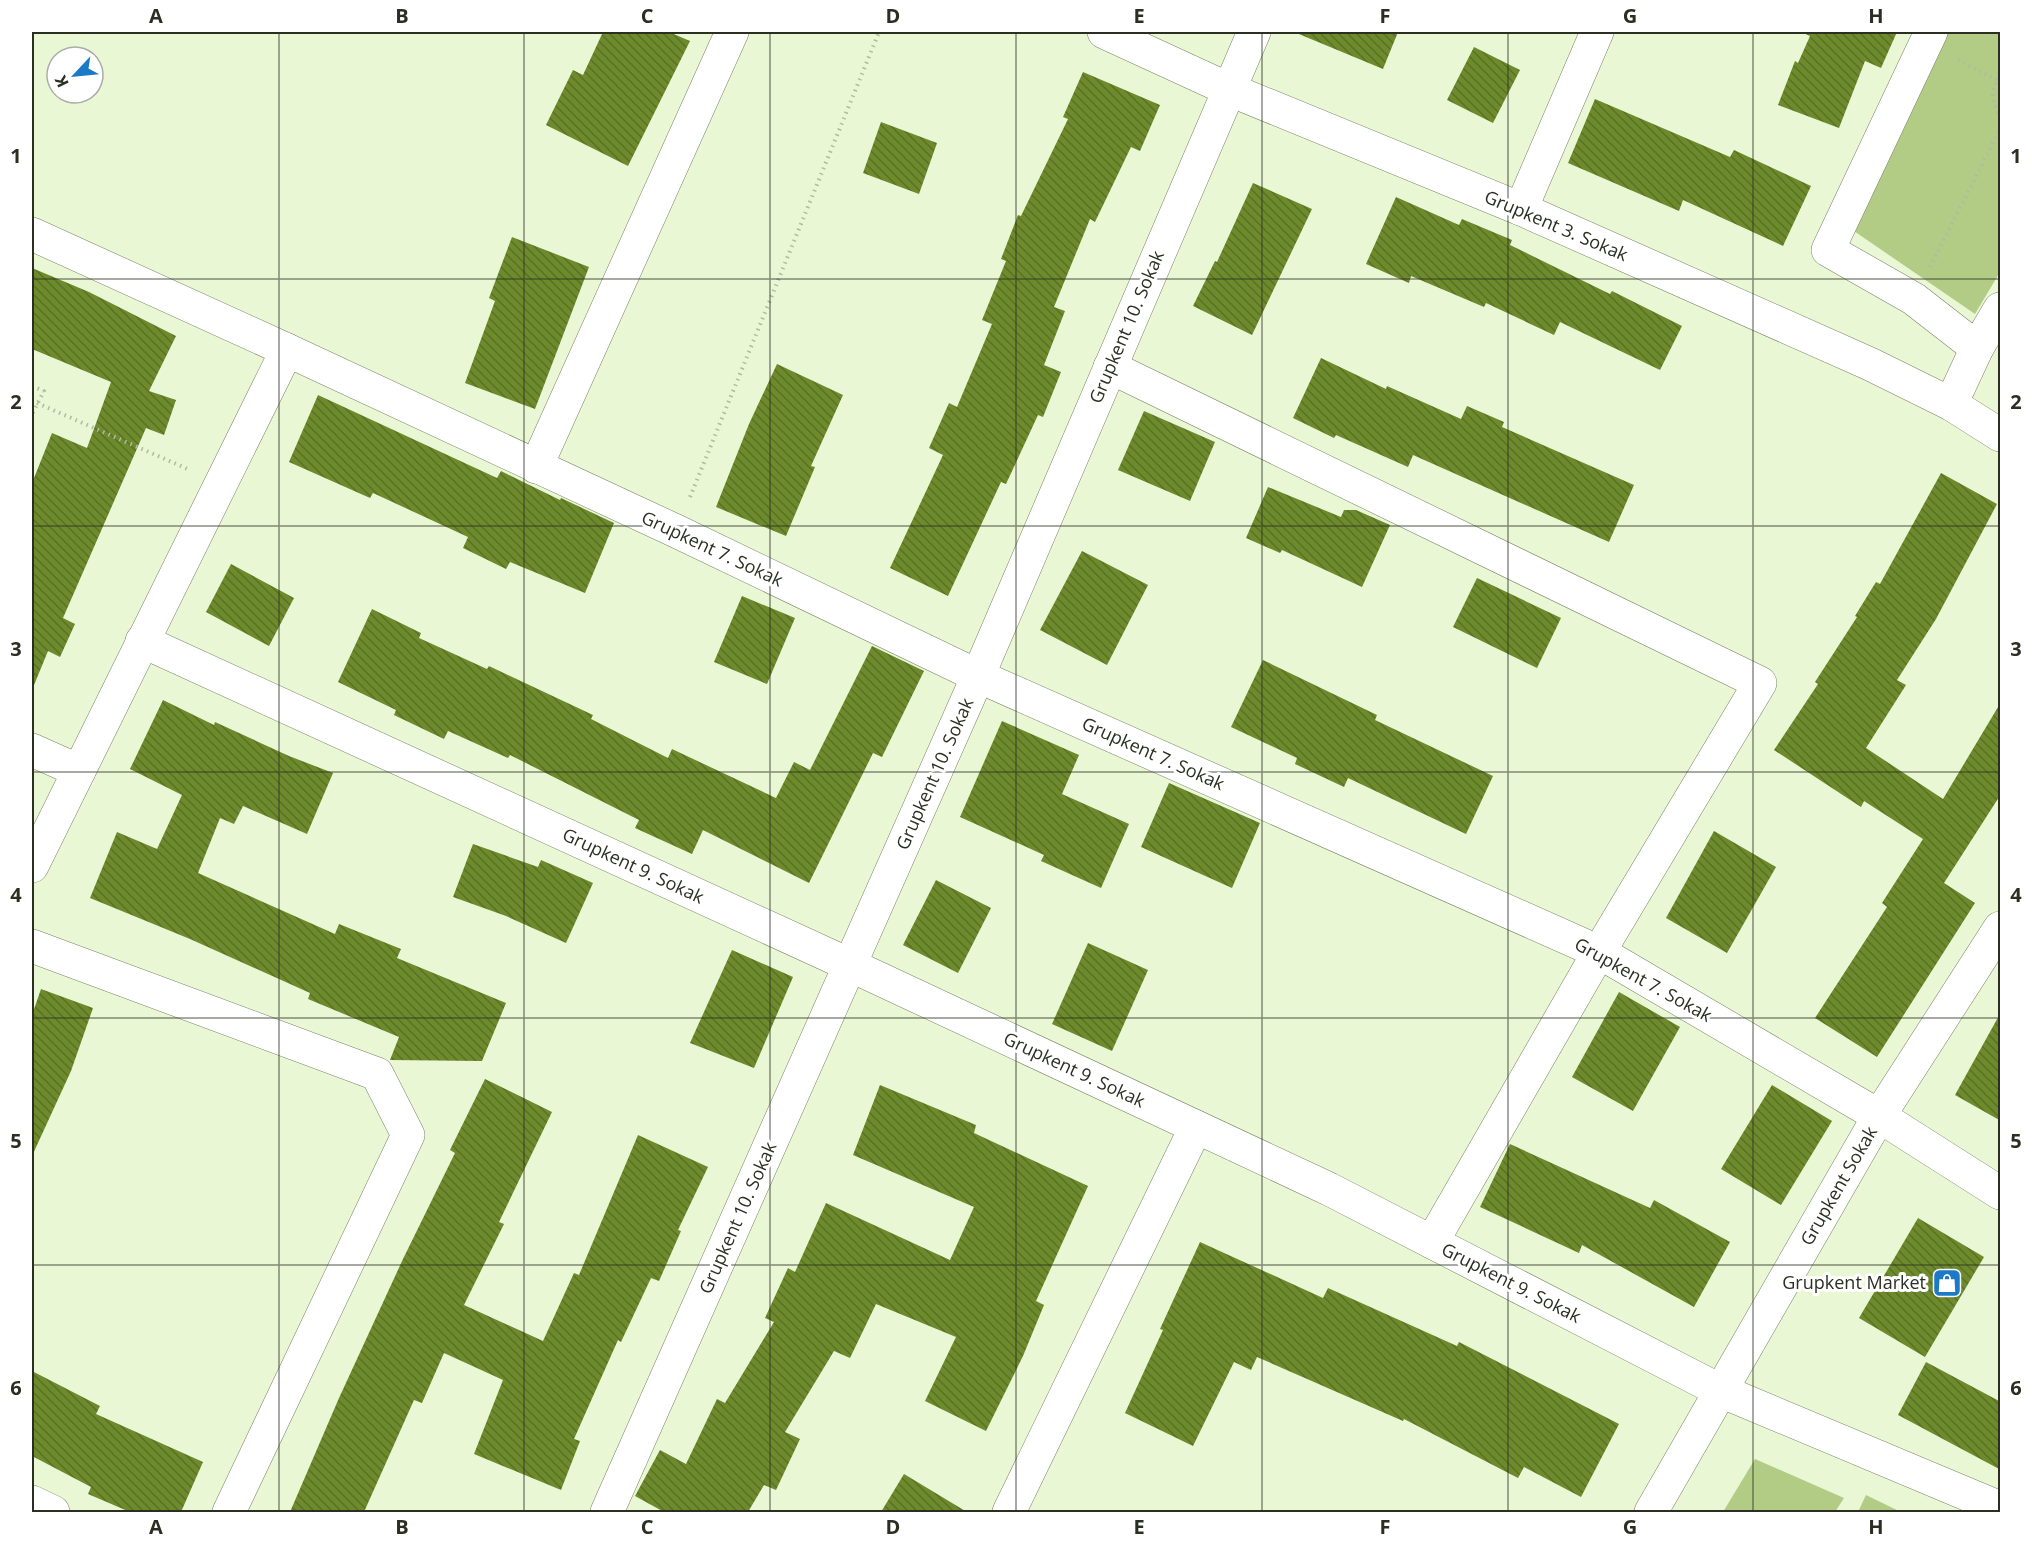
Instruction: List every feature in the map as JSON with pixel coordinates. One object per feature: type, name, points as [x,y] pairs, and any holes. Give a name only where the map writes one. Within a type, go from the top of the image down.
[{"type":"street","points":[[536,467],[732,32]]},
{"type":"street","name":"Grupkent 3. Sokak","points":[[1104,32],[1228,89],[1521,209],[1870,364],[1951,404],[2001,435]]},
{"type":"street","name":"Grupkent 10. Sokak","points":[[607,1512],[978,676],[1254,32]]},
{"type":"street","points":[[1521,209],[1597,32]]},
{"type":"street","points":[[1928,38],[1828,250],[1914,299],[1977,348]]},
{"type":"street","name":"Grupkent 7. Sokak","points":[[32,234],[676,531],[978,676],[1599,952],[1879,1116],[2001,1193]]},
{"type":"street","points":[[1951,404],[1977,348],[2001,309]]},
{"type":"street","points":[[32,866],[287,350]]},
{"type":"street","points":[[1110,367],[1760,683],[1599,952],[1432,1242]]},
{"type":"street","name":"Grupkent 9. Sokak","points":[[142,641],[850,965],[1329,1189],[1721,1391],[2001,1508]]},
{"type":"street","points":[[32,750],[79,771]]},
{"type":"street","name":"Grupkent Sokak","points":[[1651,1512],[1879,1116],[2001,928]]},
{"type":"street","points":[[32,946],[377,1074],[408,1135],[229,1512]]},
{"type":"street","points":[[1009,1512],[1196,1127]]},
{"type":"street","points":[[32,1502],[53,1512]]},
{"type":"path","points":[[676,531],[879,32]]},
{"type":"path","points":[[1928,38],[1999,79],[1992,97],[2001,115]]},
{"type":"path","points":[[1914,299],[2001,129]]},
{"type":"path","points":[[32,386],[44,391],[32,414]]},
{"type":"path","points":[[37,403],[221,483]]},
{"type":"green space","points":[[1949,32],[2000,32],[2000,272],[1975,314],[1851,229]]},
{"type":"green space","points":[[1755,1459],[1844,1498],[1835,1512],[1723,1512]]},
{"type":"green space","points":[[1866,1495],[1901,1512],[1858,1512]]},
{"type":"building","points":[[603,32],[669,32],[690,41],[628,166],[546,125],[573,70],[583,75]]},
{"type":"building","points":[[1294,32],[1398,32],[1383,69]]},
{"type":"building","points":[[1801,32],[1897,32],[1881,68],[1865,61],[1839,128],[1778,105],[1795,61],[1798,63],[1810,36]]},
{"type":"building","points":[[1474,47],[1520,70],[1493,123],[1447,100]]},
{"type":"building","points":[[1083,72],[1160,105],[1140,151],[1131,147],[1095,222],[1090,219],[1054,307],[1065,311],[1044,365],[1061,372],[1043,417],[1038,415],[1006,484],[1001,482],[948,596],[890,568],[943,455],[929,448],[949,403],[957,407],[992,324],[982,320],[1006,261],[1001,259],[1018,215],[1021,216],[1068,119],[1063,117]]},
{"type":"building","points":[[1595,99],[1730,157],[1734,150],[1811,186],[1783,246],[1683,200],[1679,211],[1568,163]]},
{"type":"building","points":[[881,122],[937,143],[919,194],[863,173]]},
{"type":"building","points":[[1253,183],[1312,209],[1252,335],[1193,306],[1215,261],[1217,262]]},
{"type":"building","points":[[1396,197],[1459,225],[1462,219],[1512,240],[1510,245],[1610,294],[1612,291],[1682,326],[1660,370],[1560,322],[1554,335],[1486,303],[1484,307],[1411,276],[1409,283],[1366,264]]},
{"type":"building","points":[[512,237],[589,267],[535,409],[465,383],[495,301],[489,298]]},
{"type":"building","points":[[32,268],[89,292],[176,336],[149,391],[176,400],[164,435],[146,428],[63,618],[75,624],[60,657],[48,651],[32,690],[32,483],[52,433],[87,448],[111,382],[32,349]]},
{"type":"building","points":[[1321,358],[1386,389],[1387,386],[1461,419],[1467,406],[1504,422],[1502,427],[1634,485],[1609,542],[1413,455],[1408,467],[1336,435],[1334,438],[1293,418]]},
{"type":"building","points":[[777,364],[843,395],[811,466],[815,467],[786,536],[716,507],[749,424]]},
{"type":"building","points":[[318,395],[497,478],[501,471],[614,523],[585,593],[510,562],[506,569],[463,548],[468,537],[373,493],[370,498],[289,462]]},
{"type":"building","points":[[1144,411],[1215,442],[1190,501],[1118,470]]},
{"type":"building","points":[[1941,473],[1997,504],[1936,619],[1897,680],[1906,685],[1866,748],[1943,799],[2001,702],[2001,794],[1944,883],[1975,903],[1877,1057],[1815,1018],[1887,907],[1882,903],[1923,839],[1864,801],[1861,807],[1774,750],[1818,684],[1815,682],[1857,617],[1855,616],[1876,582],[1880,584]]},
{"type":"building","points":[[1268,487],[1341,517],[1344,510],[1356,510],[1390,525],[1362,587],[1282,550],[1280,553],[1246,538]]},
{"type":"building","points":[[1082,551],[1148,585],[1107,665],[1040,630]]},
{"type":"building","points":[[231,564],[294,598],[269,646],[206,612]]},
{"type":"building","points":[[1477,578],[1561,618],[1537,668],[1453,627]]},
{"type":"building","points":[[742,596],[795,618],[767,684],[714,662]]},
{"type":"building","points":[[372,609],[421,633],[419,638],[487,669],[489,666],[593,715],[591,719],[668,758],[672,749],[776,798],[794,762],[810,770],[872,646],[924,671],[882,757],[873,753],[809,883],[703,830],[692,854],[635,828],[639,820],[510,755],[508,758],[448,731],[444,739],[394,715],[396,710],[338,682]]},
{"type":"building","points":[[1263,660],[1377,715],[1375,720],[1493,776],[1466,834],[1348,778],[1344,787],[1295,764],[1297,758],[1231,727]]},
{"type":"building","points":[[163,700],[214,725],[215,722],[289,756],[333,773],[307,834],[243,806],[234,824],[220,818],[198,873],[335,934],[339,924],[401,949],[397,958],[506,1003],[482,1061],[390,1060],[399,1037],[308,999],[310,993],[190,939],[90,898],[117,832],[157,849],[182,795],[130,769]]},
{"type":"building","points":[[1002,721],[1079,755],[1062,794],[1129,824],[1101,888],[1041,861],[1044,855],[960,817]]},
{"type":"building","points":[[1169,783],[1260,823],[1232,888],[1141,847]]},
{"type":"building","points":[[1714,831],[1776,867],[1727,953],[1666,918]]},
{"type":"building","points":[[473,844],[538,867],[541,860],[593,883],[566,943],[506,916],[453,897]]},
{"type":"building","points":[[936,880],[991,908],[958,973],[903,945]]},
{"type":"building","points":[[1088,943],[1148,970],[1112,1051],[1052,1024]]},
{"type":"building","points":[[732,950],[793,977],[754,1068],[690,1043]]},
{"type":"building","points":[[41,989],[93,1008],[71,1071],[32,1156],[32,1015]]},
{"type":"building","points":[[1619,992],[1680,1027],[1633,1111],[1572,1077]]},
{"type":"building","points":[[2001,1012],[2001,1121],[1955,1095]]},
{"type":"building","points":[[485,1079],[552,1112],[499,1222],[504,1224],[464,1305],[543,1341],[574,1273],[579,1275],[638,1135],[708,1167],[678,1230],[681,1231],[659,1281],[651,1278],[621,1342],[618,1340],[574,1439],[580,1441],[561,1490],[474,1454],[503,1380],[444,1353],[422,1403],[414,1400],[364,1512],[290,1512],[339,1398],[455,1153],[450,1150]]},
{"type":"building","points":[[880,1085],[976,1125],[974,1133],[1088,1186],[1036,1301],[1044,1305],[1023,1356],[986,1431],[925,1401],[956,1337],[876,1304],[850,1358],[834,1351],[785,1432],[800,1439],[776,1490],[764,1485],[748,1512],[664,1512],[635,1496],[660,1450],[686,1464],[717,1399],[725,1403],[774,1322],[765,1318],[788,1268],[795,1272],[826,1203],[950,1260],[974,1207],[853,1155]]},
{"type":"building","points":[[1772,1085],[1832,1121],[1781,1205],[1721,1169]]},
{"type":"building","points":[[1510,1144],[1650,1208],[1654,1200],[1730,1242],[1694,1307],[1582,1245],[1579,1253],[1480,1207]]},
{"type":"building","points":[[1918,1218],[1984,1257],[1925,1357],[1859,1318]]},
{"type":"building","points":[[1200,1242],[1323,1298],[1328,1288],[1457,1346],[1459,1342],[1619,1424],[1581,1497],[1524,1467],[1518,1478],[1404,1419],[1403,1421],[1257,1357],[1251,1370],[1234,1362],[1193,1446],[1125,1413]]},
{"type":"building","points":[[1926,1362],[2001,1402],[2001,1470],[1898,1415]]},
{"type":"building","points":[[32,1371],[100,1406],[96,1414],[203,1462],[181,1512],[130,1512],[88,1494],[91,1487],[32,1456]]},
{"type":"building","points":[[904,1474],[967,1512],[881,1512]]},
{"type":"place","name":"Grupkent Market","points":[[1947,1283]]}]
